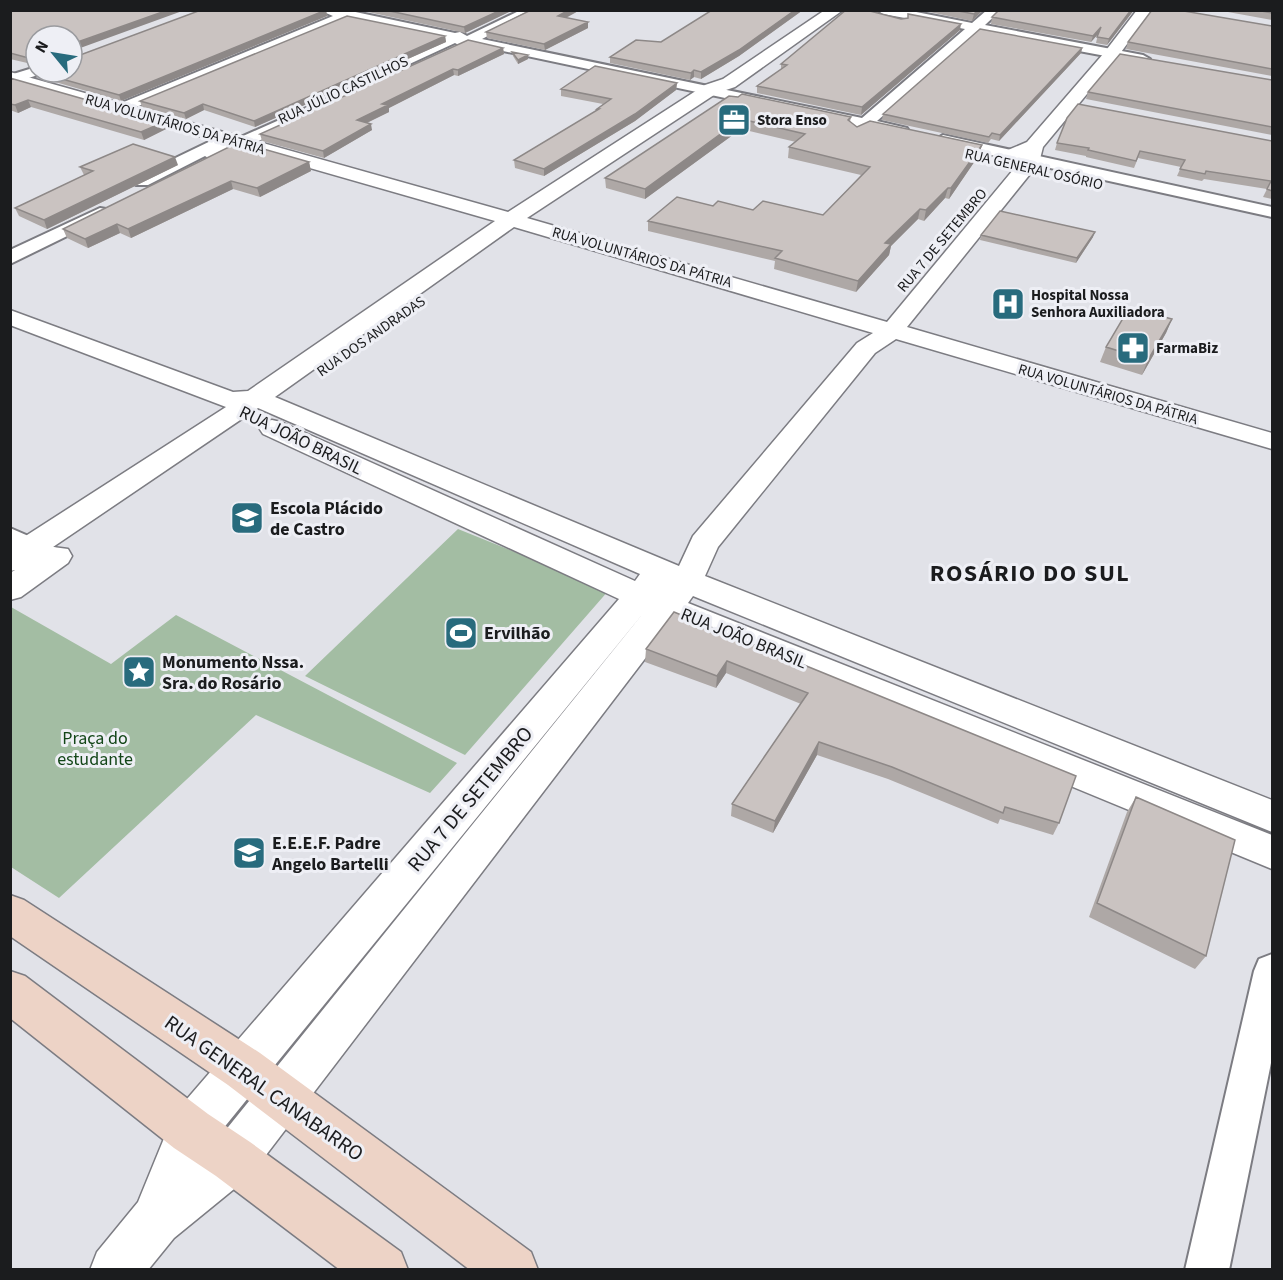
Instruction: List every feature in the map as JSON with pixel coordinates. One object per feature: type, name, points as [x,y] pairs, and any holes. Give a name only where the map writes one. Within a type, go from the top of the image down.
[{"type":"main road","name":"RUA GENERAL CANABARRO","points":[[10,913],[244,1069],[513,1269]]},
{"type":"main road","points":[[10,991],[191,1131],[233,1159],[382,1269]]},
{"type":"street","name":"RUA GENERAL OSÓRIO","points":[[325,10],[713,91],[918,139],[1022,158],[1272,212]]},
{"type":"street","name":"RUA DOS ANDRADAS","points":[[10,589],[27,550],[365,331],[529,217],[661,130],[713,91],[836,10]]},
{"type":"street","points":[[883,10],[974,30]]},
{"type":"street","points":[[861,126],[995,10]]},
{"type":"street","name":"RUA 7 DE SETEMBRO","points":[[156,1220],[191,1131],[428,849],[704,543],[1022,158],[1112,54],[1145,10]]},
{"type":"street","name":"RUA JÚLIO CASTILHOS","points":[[130,192],[519,12]]},
{"type":"street","points":[[866,13],[1152,61]]},
{"type":"street","points":[[125,106],[346,15]]},
{"type":"street","name":"RUA VOLUNTÁRIOS DA PÁTRIA","points":[[19,75],[644,250],[745,280],[883,327],[1272,441]]},
{"type":"street","points":[[1070,103],[1093,107]]},
{"type":"street","name":"RUA GENERAL OSÓRIO","points":[[1022,158],[1272,222]]},
{"type":"street","points":[[10,245],[109,203],[10,258]]},
{"type":"street","name":"RUA JOÃO BRASIL","points":[[10,317],[248,407],[664,589],[1129,776],[1272,852]]},
{"type":"street","name":"RUA VOLUNTÁRIOS DA PÁTRIA","points":[[883,327],[1272,425]]},
{"type":"street","name":"RUA 7 DE SETEMBRO","points":[[115,1269],[156,1220],[233,1159],[464,865],[664,589]]},
{"type":"street","name":"RUA JOÃO BRASIL","points":[[1129,776],[1272,816]]},
{"type":"street","points":[[428,849],[464,865]]},
{"type":"street","points":[[1207,1269],[1272,971]]},
{"type":"green space","name":"Ervilhão","points":[[458,529],[609,590],[465,755],[305,676]]},
{"type":"green space","name":"Praça do estudante","points":[[11,607],[111,664],[176,615],[457,763],[430,793],[256,715],[59,898],[11,867]]},
{"type":"building","points":[[10,10],[168,10],[84,40],[84,24],[24,24],[24,57],[10,53]]},
{"type":"building","points":[[201,10],[326,10],[119,95],[80,84],[84,84],[84,54]]},
{"type":"building","points":[[385,10],[501,10],[464,27]]},
{"type":"building","points":[[531,10],[569,10],[558,16],[588,22],[544,44],[486,32]]},
{"type":"building","points":[[712,10],[795,10],[739,50],[701,72],[694,70],[691,73],[610,57],[636,40],[661,42]]},
{"type":"building","points":[[846,10],[866,10],[901,19],[908,18],[908,14],[961,24],[862,107],[757,86],[787,65],[781,64]]},
{"type":"building","points":[[953,10],[978,10],[974,14]]},
{"type":"building","points":[[999,10],[1131,10],[1109,39],[1097,37],[1101,27],[1093,36],[992,17]]},
{"type":"building","points":[[1152,10],[1178,10],[1272,26],[1272,69],[1128,42]]},
{"type":"building","points":[[1256,10],[1272,10],[1272,13]]},
{"type":"building","points":[[347,16],[445,36],[254,121],[203,104],[184,113],[140,101]]},
{"type":"building","points":[[980,29],[1082,48],[1000,135],[992,133],[989,137],[883,114]]},
{"type":"building","points":[[468,40],[503,48],[458,70],[453,69],[382,104],[388,105],[357,120],[371,124],[323,151],[260,134]]},
{"type":"building","points":[[512,52],[528,55],[518,60]]},
{"type":"building","points":[[1120,54],[1272,80],[1272,127],[1088,92]]},
{"type":"building","points":[[595,66],[677,83],[635,114],[544,169],[514,160],[599,109],[597,109],[611,99],[561,89]]},
{"type":"building","points":[[10,78],[24,82],[24,84],[31,84],[164,122],[141,132],[28,100],[15,105],[10,104]]},
{"type":"building","points":[[742,94],[851,117],[848,120],[857,127],[870,121],[982,145],[951,188],[948,188],[926,210],[920,209],[885,243],[891,244],[858,281],[775,258],[782,251],[648,221],[677,197],[713,206],[718,201],[753,210],[763,201],[823,215],[870,167],[789,147],[805,134],[741,119],[645,189],[605,178],[729,96],[738,97]]},
{"type":"building","points":[[1078,104],[1272,141],[1272,191],[1267,189],[1271,181],[1180,169],[1185,160],[1140,151],[1136,161],[1088,150],[1089,148],[1057,143],[1067,118]]},
{"type":"building","points":[[239,142],[309,162],[257,188],[231,181],[128,229],[117,224],[85,239],[63,229]]},
{"type":"building","points":[[133,144],[175,157],[44,220],[15,208],[93,171],[80,167]]},
{"type":"building","points":[[1000,211],[1095,232],[1077,258],[981,235]]},
{"type":"building","name":"FarmaBiz","points":[[1129,308],[1172,319],[1148,360],[1106,347]]},
{"type":"building","points":[[674,612],[1076,776],[1059,823],[1005,807],[1003,813],[892,767],[819,742],[775,821],[732,804],[808,693],[727,661],[717,676],[646,649]]},
{"type":"building","points":[[1136,797],[1235,840],[1206,956],[1097,903]]},
{"type":"place","name":"Stora Enso","points":[[734,120]]},
{"type":"place","name":"Hospital Nossa Senhora Auxiliadora","points":[[1008,304]]},
{"type":"place","name":"FarmaBiz","points":[[1133,348]]},
{"type":"place","name":"Escola Plácido de Castro","points":[[247,518]]},
{"type":"place","name":"Ervilhão","points":[[461,633]]},
{"type":"place","name":"Monumento Nssa. Sra. do Rosário","points":[[139,672]]},
{"type":"place","name":"E.E.E.F. Padre Angelo Bartelli","points":[[249,853]]},
{"type":"district","name":"ROSÁRIO DO SUL","points":[[1030,573]]}]
